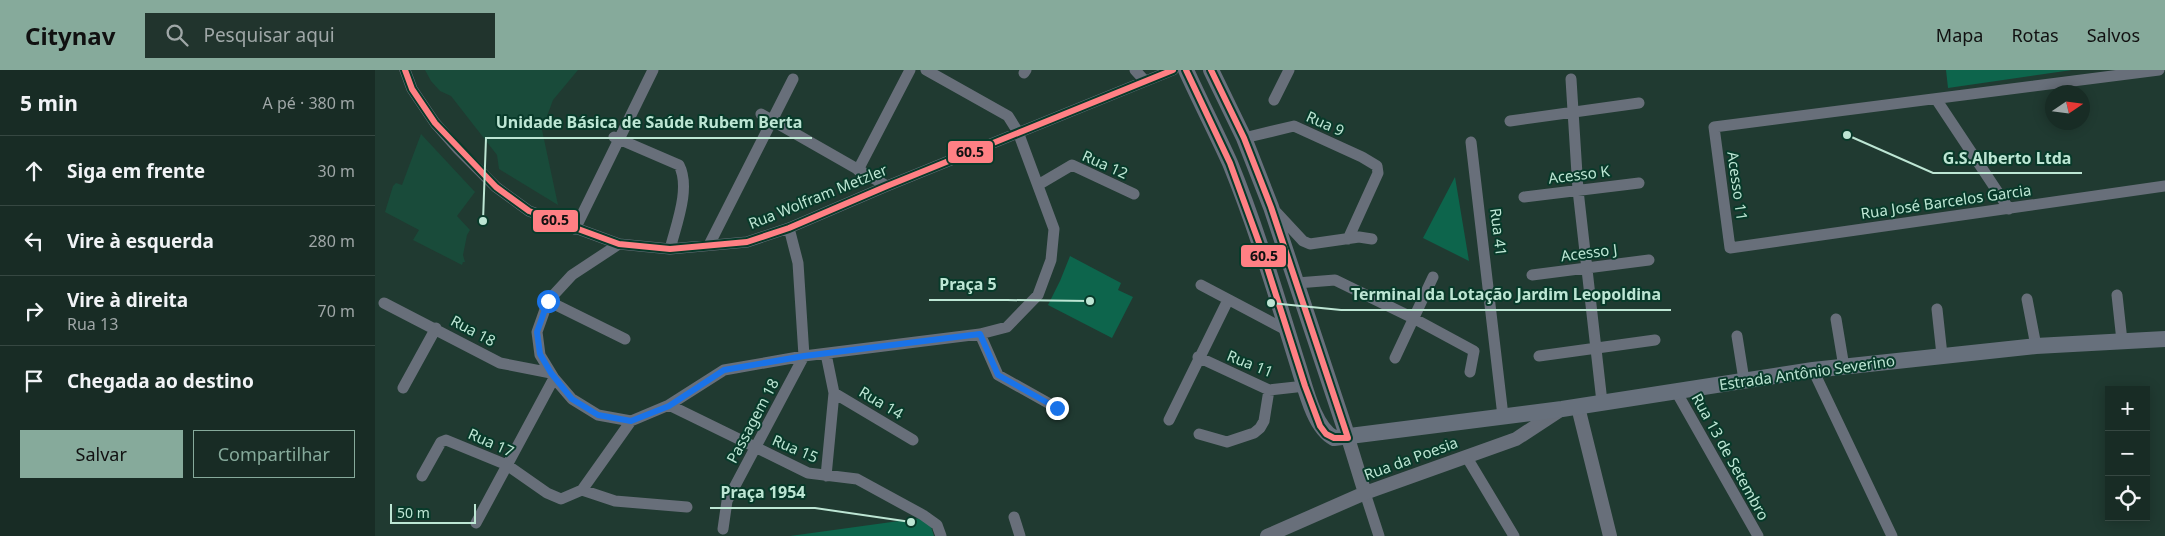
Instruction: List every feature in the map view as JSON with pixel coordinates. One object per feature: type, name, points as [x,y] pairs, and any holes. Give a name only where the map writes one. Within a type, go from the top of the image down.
[{"type":"main road","points":[[1186,70],[1230,163],[1261,248],[1305,386],[1320,426],[1326,434],[1334,438],[1348,438],[1271,207],[1245,138],[1211,70]]},
{"type":"main road","name":"Estrada Antônio Severino","points":[[1348,438],[1570,408],[1813,370],[2036,346],[2165,339]]},
{"type":"street","name":"Rua Wolfram Metzler","points":[[405,70],[412,89],[435,123],[496,187],[529,211],[619,244],[670,249],[747,242],[789,228],[1018,132],[1173,70]]},
{"type":"street","points":[[575,228],[615,138],[653,70]]},
{"type":"street","points":[[857,170],[910,70]]},
{"type":"street","points":[[619,244],[572,274],[548,301],[537,332],[540,354],[553,376],[572,399],[598,415],[631,421],[669,406],[724,370],[804,356],[980,334],[1007,326],[1038,295],[1051,260],[1054,228],[1018,132],[1008,116],[926,70]]},
{"type":"street","points":[[1135,70],[1145,81]]},
{"type":"street","points":[[1274,100],[1289,70]]},
{"type":"street","points":[[2009,209],[1936,99],[2159,70]]},
{"type":"street","points":[[709,245],[766,116],[793,79]]},
{"type":"street","points":[[1571,79],[1578,190],[1602,402]]},
{"type":"street","name":"Acesso 11","points":[[1730,248],[1714,127],[1936,99]]},
{"type":"street","points":[[1510,121],[1639,103]]},
{"type":"street","points":[[766,116],[887,186]]},
{"type":"street","name":"Rua 9","points":[[1245,138],[1294,126],[1362,157],[1377,166],[1378,173],[1348,238]]},
{"type":"street","points":[[615,138],[679,165],[684,174],[685,186],[670,249]]},
{"type":"street","name":"Rua 41","points":[[1471,142],[1503,416]]},
{"type":"street","name":"Rua 12","points":[[1038,184],[1073,165],[1134,194]]},
{"type":"street","name":"Acesso K","points":[[1524,197],[1639,183]]},
{"type":"street","name":"Rua José Barcelos Garcia","points":[[1730,248],[2165,186]]},
{"type":"street","points":[[1271,207],[1303,241],[1310,244],[1348,238],[1372,239]]},
{"type":"street","points":[[789,228],[798,262],[804,356]]},
{"type":"street","name":"Acesso J","points":[[1532,275],[1649,260]]},
{"type":"street","points":[[1395,358],[1433,277]]},
{"type":"street","points":[[1297,283],[1335,280],[1413,318],[1474,351],[1470,372]]},
{"type":"street","points":[[1201,285],[1287,331]]},
{"type":"street","points":[[2117,295],[2122,341]]},
{"type":"street","points":[[2027,298],[2036,346]]},
{"type":"street","points":[[1169,420],[1198,357],[1228,300]]},
{"type":"street","points":[[548,301],[625,339]]},
{"type":"street","name":"Rua 18","points":[[385,303],[501,363],[553,376]]},
{"type":"street","points":[[1937,309],[1942,355]]},
{"type":"street","points":[[1836,319],[1844,367]]},
{"type":"street","points":[[403,388],[435,328]]},
{"type":"street","points":[[980,334],[998,375],[1057,408]]},
{"type":"street","points":[[1737,336],[1744,380]]},
{"type":"street","points":[[1539,356],[1655,340]]},
{"type":"street","points":[[826,354],[833,393],[826,476]]},
{"type":"street","name":"Passagem 18","points":[[723,529],[727,501],[757,448],[804,356]]},
{"type":"street","name":"Rua 11","points":[[1198,357],[1269,390],[1305,386]]},
{"type":"street","points":[[1813,370],[1888,535]]},
{"type":"street","points":[[476,523],[553,376]]},
{"type":"street","points":[[1199,434],[1227,442],[1261,428],[1269,390]]},
{"type":"street","name":"Rua 13 de Setembro","points":[[1677,392],[1758,536]]},
{"type":"street","name":"Rua 14","points":[[833,393],[913,440]]},
{"type":"street","name":"Rua 15","points":[[669,406],[808,473],[857,479],[913,508],[939,530]]},
{"type":"street","points":[[1570,408],[1610,536]]},
{"type":"street","name":"Rua da Poesia","points":[[1267,536],[1365,492],[1516,439],[1570,408]]},
{"type":"street","points":[[631,421],[582,490],[615,500],[687,507]]},
{"type":"street","points":[[1348,438],[1379,536]]},
{"type":"street","name":"Rua 17","points":[[422,476],[441,442],[446,440],[507,465],[547,493],[561,498],[582,490]]},
{"type":"street","points":[[1466,456],[1514,536]]},
{"type":"street","points":[[1014,517],[1019,536]]},
{"type":"shaded area","points":[[425,70],[578,70],[553,100],[542,130],[558,205],[499,169],[497,155],[451,96],[440,91],[431,81]]},
{"type":"shaded area","points":[[1946,70],[2072,70],[1948,88]]},
{"type":"shaded area","points":[[421,134],[475,192],[457,216],[470,230],[467,235],[463,255],[465,262],[462,265],[413,240],[419,230],[385,212],[393,186],[396,183],[402,185]]},
{"type":"shaded area","points":[[1455,177],[1469,261],[1423,238]]},
{"type":"shaded area","points":[[1070,256],[1121,283],[1118,290],[1133,297],[1112,338],[1048,305]]},
{"type":"shaded area","points":[[928,517],[934,536],[790,536]]},
{"type":"transit line","name":"60.5","points":[[405,70],[412,89],[435,123],[496,187],[529,211],[619,244],[670,249],[747,242],[789,228],[887,186],[1173,70]]},
{"type":"transit line","name":"60.5","points":[[1186,70],[1230,163],[1261,248],[1305,386],[1320,426],[1326,434],[1334,438],[1348,438],[1271,207],[1244,138],[1211,70]]},
{"type":"place","name":"G.S.Alberto Ltda","points":[[1847,135]]},
{"type":"place","name":"Unidade Básica de Saúde Rubem Berta","points":[[483,221]]},
{"type":"place","name":"Praça 5","points":[[1090,301]]},
{"type":"place","name":"Terminal da Lotação Jardim Leopoldina","points":[[1271,303]]},
{"type":"place","name":"Praça 1954","points":[[911,522]]},
{"type":"route","points":[[548,301],[537,332],[540,354],[554,378],[572,399],[598,415],[631,421],[669,406],[724,370],[804,356],[980,334],[998,375],[1057,408]]}]
